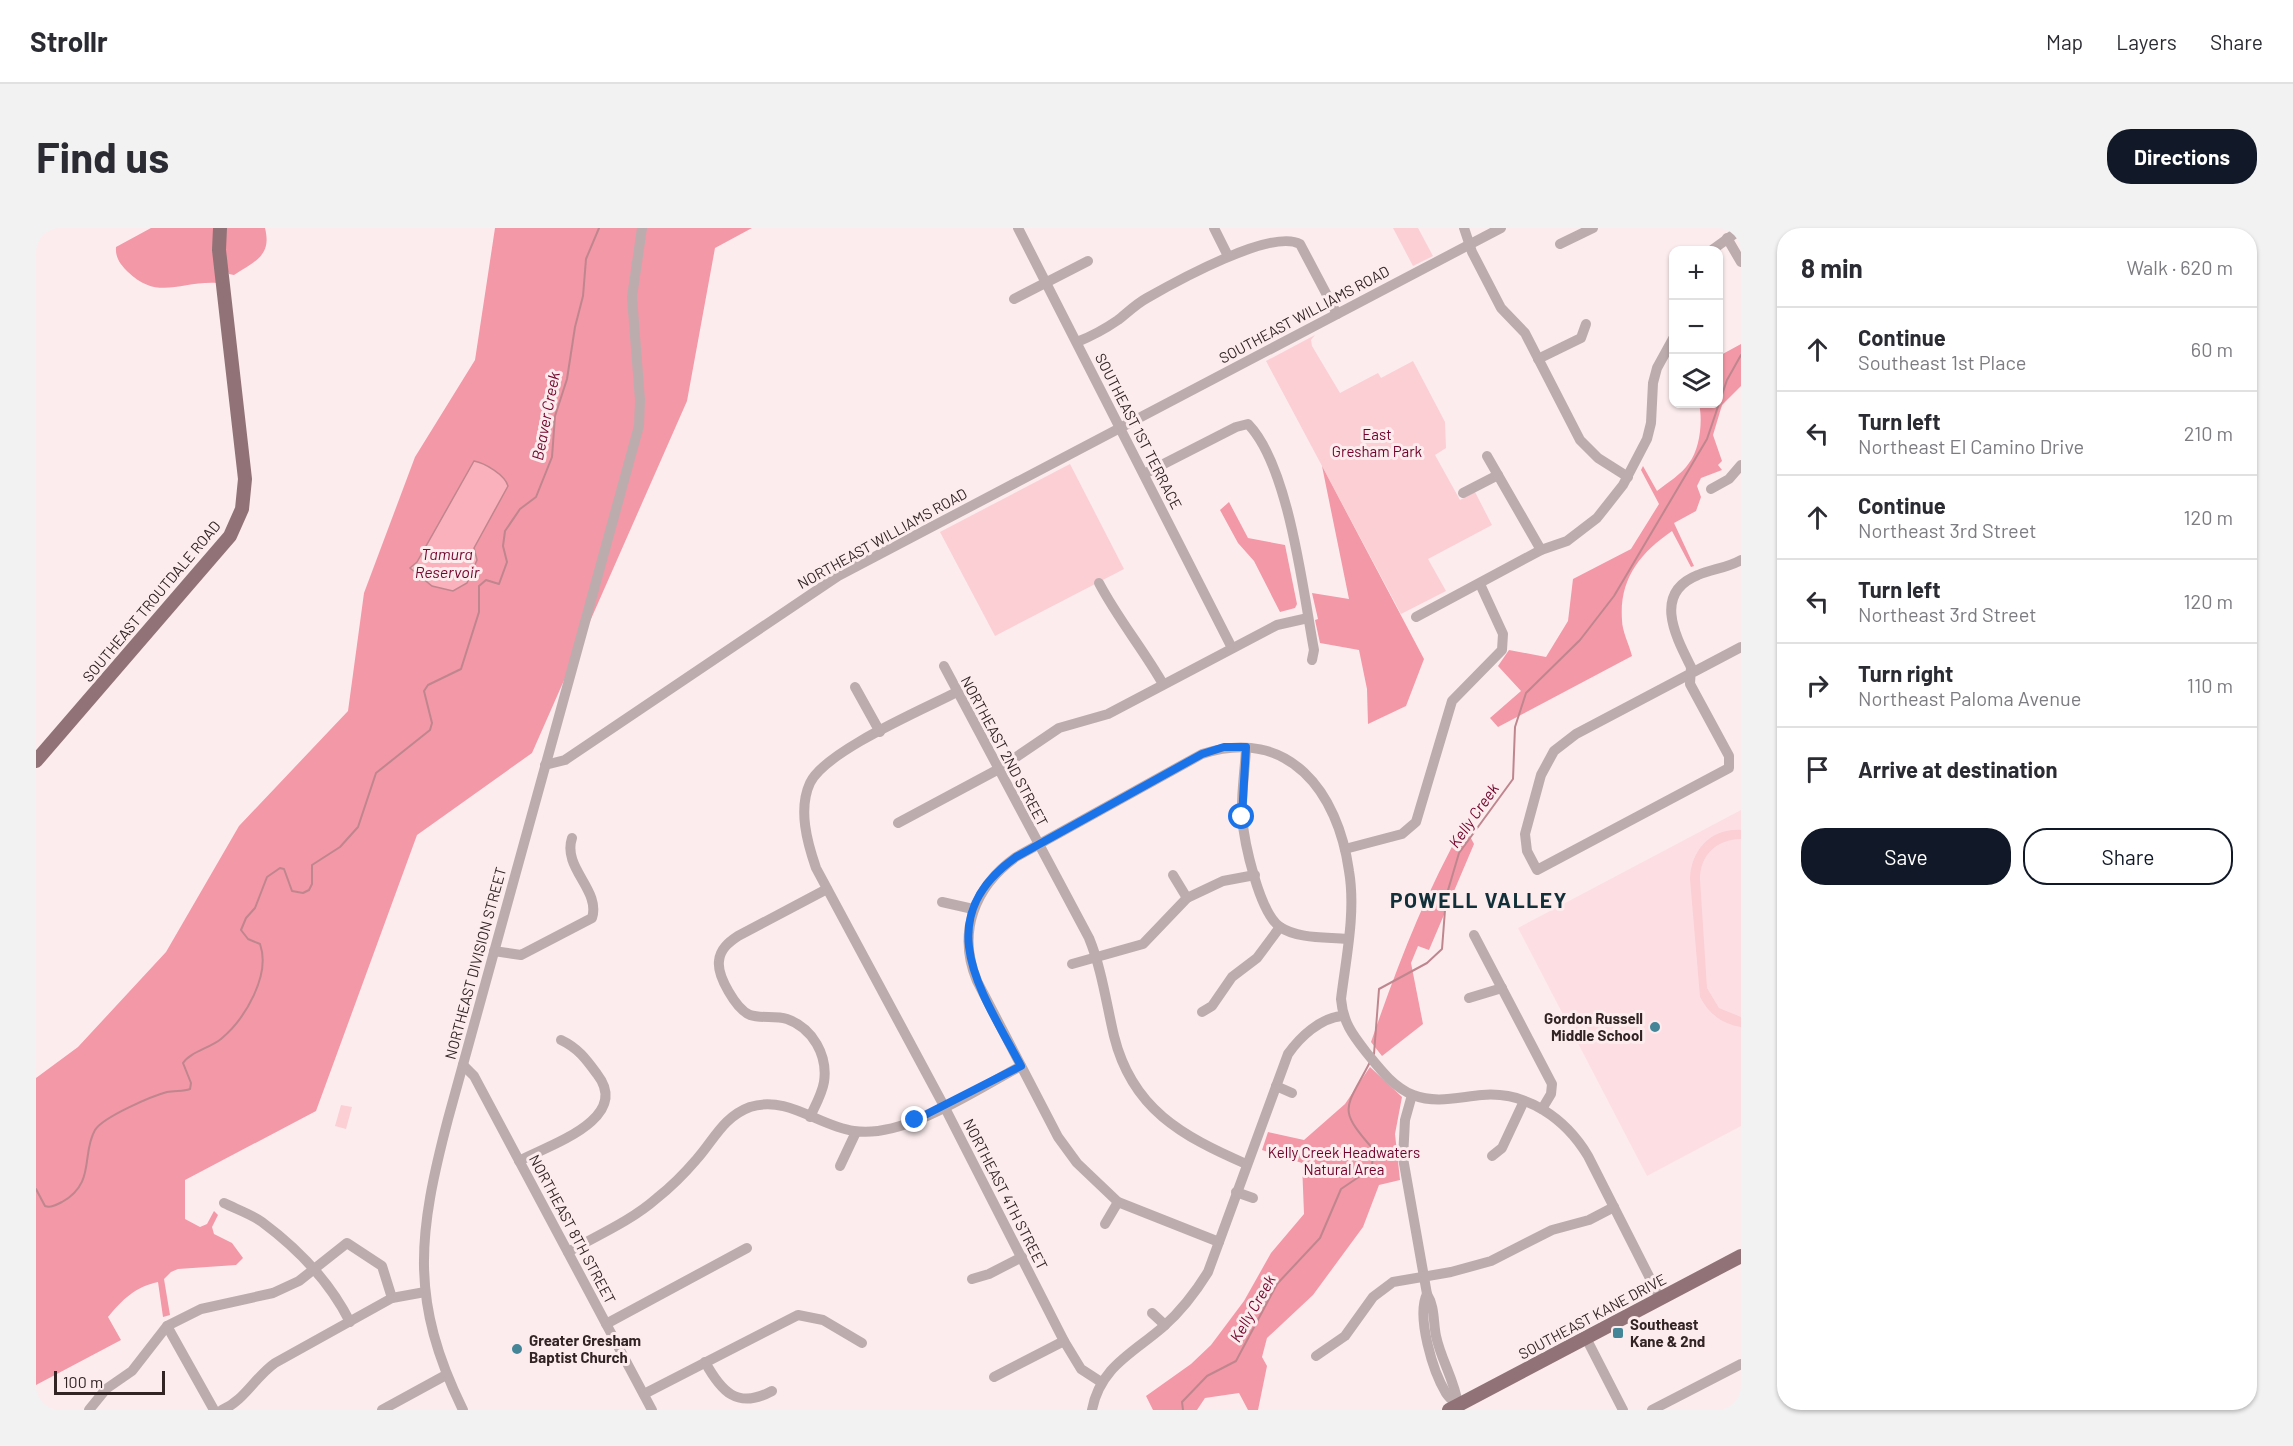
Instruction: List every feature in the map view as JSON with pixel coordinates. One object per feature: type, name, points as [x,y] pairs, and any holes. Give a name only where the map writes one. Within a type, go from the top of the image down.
[{"type":"main road","name":"SOUTHEAST TROUTDALE ROAD","points":[[36,761],[212,559],[240,517],[245,479],[219,250],[220,228]]},
{"type":"main road","name":"SOUTHEAST KANE DRIVE","points":[[1456,1408],[1741,1256]]},
{"type":"street","name":"NORTHEAST DIVISION STREET","points":[[463,1410],[446,1375],[434,1337],[425,1292],[423,1251],[426,1211],[463,1065],[640,418],[632,297],[642,228]]},
{"type":"street","name":"SOUTHEAST 1ST TERRACE","points":[[1018,228],[1232,648]]},
{"type":"street","points":[[1214,228],[1228,256]]},
{"type":"street","points":[[1464,228],[1501,308],[1525,333],[1586,447],[1598,458],[1628,477]]},
{"type":"street","name":"SOUTHEAST WILLIAMS ROAD","points":[[1120,428],[1501,228]]},
{"type":"street","points":[[1560,244],[1593,228]]},
{"type":"street","points":[[1717,246],[1741,229]]},
{"type":"street","points":[[1727,238],[1741,262]]},
{"type":"street","points":[[1077,342],[1102,331],[1145,298],[1228,256],[1284,240],[1292,240],[1304,251],[1337,314]]},
{"type":"street","points":[[1014,299],[1088,261]]},
{"type":"street","points":[[1538,359],[1581,338],[1586,324]]},
{"type":"street","points":[[1416,617],[1541,550],[1567,541],[1582,531],[1611,502],[1628,477],[1647,439],[1651,423],[1653,383],[1657,368],[1669,345]]},
{"type":"street","points":[[1144,474],[1236,426],[1248,424],[1256,432],[1281,483],[1314,650],[1312,660]]},
{"type":"street","name":"NORTHEAST WILLIAMS ROAD","points":[[545,765],[565,760],[831,580],[1120,428]]},
{"type":"street","points":[[1488,456],[1541,550]]},
{"type":"street","points":[[1711,489],[1735,467]]},
{"type":"street","points":[[1463,493],[1498,475]]},
{"type":"street","points":[[1741,560],[1724,568],[1697,575],[1684,584],[1676,594],[1671,620],[1691,667],[1691,673],[1690,684],[1729,756],[1729,768],[1537,870],[1527,851],[1525,834],[1541,775],[1554,751],[1568,739],[1691,673],[1741,648]]},
{"type":"street","points":[[1099,583],[1113,610],[1163,684]]},
{"type":"street","points":[[1345,849],[1402,834],[1416,822],[1452,700],[1502,650],[1503,634],[1480,584]]},
{"type":"street","points":[[898,823],[997,770],[1059,728],[1108,714],[1277,625],[1308,618]]},
{"type":"street","name":"NORTHEAST 2ND STREET","points":[[944,666],[997,770],[1089,938],[1096,957],[1118,1053],[1139,1094],[1162,1118],[1183,1133],[1246,1164]]},
{"type":"street","points":[[855,687],[880,732]]},
{"type":"street","name":"NORTHEAST 4TH STREET","points":[[957,692],[829,761],[811,780],[805,812],[810,852],[827,889],[944,1106],[1064,1341],[1081,1369],[1101,1382]]},
{"type":"street","points":[[1219,1242],[1118,1202],[1070,1155],[973,973],[968,938],[973,909],[990,881],[1002,868],[1202,754],[1224,747],[1246,747],[1270,751],[1319,779],[1335,818],[1345,849],[1351,897],[1341,999],[1342,1016],[1348,1029],[1390,1080],[1412,1095],[1447,1100],[1497,1095],[1524,1101],[1542,1109],[1568,1128],[1581,1145],[1660,1298]]},
{"type":"street","points":[[1246,747],[1242,817],[1255,875],[1267,912],[1280,927],[1298,934],[1347,939]]},
{"type":"street","points":[[494,951],[511,956],[521,955],[592,918],[594,904],[570,857],[573,838]]},
{"type":"street","points":[[1173,875],[1187,898]]},
{"type":"street","points":[[1072,964],[1143,944],[1187,898],[1223,881],[1255,875]]},
{"type":"street","points":[[810,1117],[824,1081],[824,1063],[818,1046],[808,1032],[794,1022],[744,1011],[733,999],[719,970],[718,961],[728,944],[738,936],[827,889]]},
{"type":"street","points":[[942,902],[973,909]]},
{"type":"street","points":[[1202,1012],[1212,1006],[1232,977],[1257,958],[1280,927]]},
{"type":"street","points":[[1474,935],[1552,1084],[1551,1094],[1542,1109]]},
{"type":"street","points":[[1469,998],[1502,988]]},
{"type":"street","points":[[1092,1410],[1101,1382],[1122,1357],[1165,1325],[1199,1286],[1219,1242],[1284,1062],[1298,1041],[1325,1022],[1342,1016]]},
{"type":"street","points":[[519,1161],[594,1121],[604,1107],[605,1089],[602,1080],[577,1048],[561,1040]]},
{"type":"street","name":"NORTHEAST 8TH STREET","points":[[463,1065],[474,1076],[652,1410]]},
{"type":"street","points":[[568,1252],[623,1222],[655,1200],[697,1159],[723,1124],[736,1114],[768,1104],[785,1106],[856,1132],[883,1130],[906,1124],[1021,1066]]},
{"type":"street","points":[[1276,1086],[1292,1093]]},
{"type":"street","points":[[1412,1095],[1405,1120],[1403,1158],[1427,1294],[1432,1302],[1440,1353],[1456,1389],[1456,1408]]},
{"type":"street","points":[[1492,1156],[1502,1148],[1524,1101]]},
{"type":"street","points":[[840,1166],[856,1132]]},
{"type":"street","points":[[1236,1192],[1253,1198]]},
{"type":"street","points":[[1105,1224],[1118,1202]]},
{"type":"street","points":[[224,1203],[260,1221],[314,1270],[339,1298],[350,1322]]},
{"type":"street","points":[[1316,1356],[1345,1336],[1372,1297],[1385,1286],[1401,1279],[1425,1276],[1491,1260],[1552,1230],[1589,1220],[1614,1208]]},
{"type":"street","points":[[89,1410],[106,1389],[132,1371],[167,1326],[201,1310],[273,1293],[314,1270],[347,1244],[382,1266],[392,1298]]},
{"type":"street","points":[[606,1323],[747,1248]]},
{"type":"street","points":[[972,1279],[989,1274],[1022,1257]]},
{"type":"street","points":[[222,1410],[238,1400],[274,1363],[392,1298],[425,1292]]},
{"type":"street","points":[[1152,1313],[1165,1325]]},
{"type":"street","points":[[644,1395],[798,1315],[815,1316],[862,1342]]},
{"type":"street","points":[[167,1326],[214,1410]]},
{"type":"street","points":[[1586,1338],[1623,1410]]},
{"type":"street","points":[[994,1377],[1064,1341]]},
{"type":"street","points":[[705,1362],[718,1384],[733,1397],[752,1400],[772,1391]]},
{"type":"street","points":[[1652,1410],[1741,1364]]},
{"type":"street","points":[[381,1410],[446,1375]]},
{"type":"shaded area","name":"Gordon Russell Middle School","points":[[1741,810],[1741,1126],[1647,1176],[1518,928]]},
{"type":"green space","points":[[151,228],[215,228],[217,283],[160,288],[139,281],[128,272],[116,255],[116,247]]},
{"type":"green space","points":[[225,228],[265,228],[267,237],[260,257],[234,275],[229,274],[225,265]]},
{"type":"green space","points":[[495,228],[752,228],[715,248],[687,401],[532,753],[417,835],[316,1111],[185,1180],[185,1219],[200,1227],[207,1224],[214,1211],[218,1215],[212,1227],[214,1234],[232,1243],[243,1258],[236,1265],[178,1269],[171,1272],[164,1279],[170,1315],[163,1317],[158,1282],[136,1291],[124,1299],[108,1317],[121,1340],[36,1385],[36,1078],[78,1047],[166,952],[239,826],[348,711],[364,593],[415,457],[475,360]]},
{"type":"green space","points":[[1393,228],[1418,228],[1433,256],[1413,266]]},
{"type":"green space","name":"East Gresham Park","points":[[1315,335],[1311,340],[1312,346],[1340,393],[1378,373],[1381,378],[1413,361],[1445,422],[1446,448],[1435,455],[1460,500],[1475,492],[1492,525],[1428,559],[1446,591],[1401,614],[1266,361]]},
{"type":"green space","points":[[1741,344],[1741,386],[1723,404],[1723,354]]},
{"type":"green space","points":[[1700,408],[1721,408],[1713,435],[1722,461],[1718,465],[1722,470],[1701,478],[1697,486],[1701,497],[1696,511],[1674,523],[1694,566],[1691,567],[1672,531],[1650,548],[1634,568],[1624,592],[1622,624],[1632,656],[1498,727],[1490,718],[1521,691],[1498,666],[1509,650],[1546,657],[1568,621],[1573,579],[1631,549],[1659,504],[1641,470],[1643,466],[1657,491],[1678,475],[1686,467],[1696,450]]},
{"type":"green space","points":[[1070,464],[1124,569],[995,636],[940,532]]},
{"type":"green space","points":[[1322,466],[1424,659],[1406,706],[1368,724],[1367,689],[1359,650],[1320,643],[1315,620],[1318,619],[1312,593],[1349,599]]},
{"type":"green space","points":[[1229,502],[1248,538],[1285,545],[1297,604],[1295,608],[1280,612],[1254,561],[1238,543],[1220,510]]},
{"type":"green space","points":[[1464,825],[1474,844],[1429,950],[1418,946],[1411,963],[1423,1024],[1382,1056],[1371,1042],[1424,904]]},
{"type":"green space","points":[[1741,830],[1741,839],[1724,842],[1712,850],[1703,863],[1700,879],[1707,988],[1719,1008],[1741,1017],[1741,1027],[1717,1017],[1700,997],[1690,879],[1694,859],[1705,843],[1721,833]]},
{"type":"green space","name":"Kelly Creek Headwaters Natural Area","points":[[1370,1067],[1402,1097],[1395,1134],[1400,1180],[1379,1185],[1363,1227],[1313,1295],[1267,1338],[1262,1357],[1267,1366],[1258,1410],[1248,1410],[1239,1393],[1205,1398],[1197,1410],[1153,1410],[1146,1396],[1191,1364],[1211,1345],[1244,1301],[1271,1253],[1304,1214],[1302,1163],[1262,1150],[1268,1132],[1304,1140],[1345,1104]]},
{"type":"green space","points":[[341,1105],[352,1107],[346,1129],[335,1126]]},
{"type":"water","name":"Tamura Reservoir","points":[[474,461],[494,470],[508,486],[474,548],[477,560],[467,583],[453,591],[432,586],[410,568],[417,562]]},
{"type":"waterway","name":"Beaver Creek","points":[[36,1189],[45,1206],[62,1202],[80,1186],[84,1177],[91,1139],[100,1125],[117,1113],[151,1098],[167,1092],[190,1089],[191,1083],[183,1063],[190,1056],[221,1039],[239,1020],[254,996],[262,969],[260,944],[248,939],[241,930],[246,918],[255,908],[267,877],[280,868],[284,869],[292,891],[303,893],[309,890],[312,884],[312,865],[340,847],[358,827],[376,773],[430,730],[432,723],[424,691],[428,685],[461,669],[479,612],[479,586],[486,580],[499,584],[507,562],[503,546],[505,531],[520,509],[536,497],[552,457],[555,416],[567,379],[575,327],[583,296],[586,259],[599,228]]},
{"type":"waterway","name":"Kelly Creek","points":[[1374,1054],[1379,989],[1427,963],[1442,949],[1446,897],[1459,853],[1513,779],[1515,727],[1526,693],[1580,640],[1614,596],[1707,439],[1727,380],[1741,355]]},
{"type":"waterway","name":"Kelly Creek","points":[[1183,1410],[1182,1402],[1207,1376],[1236,1361],[1277,1284],[1320,1238],[1341,1189],[1372,1168],[1373,1149],[1349,1115],[1351,1099],[1370,1062]]},
{"type":"place","name":"Gordon Russell Middle School","points":[[1655,1027]]},
{"type":"place","name":"Southeast Kane & 2nd","points":[[1618,1333]]},
{"type":"place","name":"Greater Gresham Baptist Church","points":[[517,1349]]},
{"type":"district","name":"POWELL VALLEY","points":[[1479,899]]},
{"type":"route","points":[[915,1120],[1021,1066],[977,981],[968,947],[968,929],[973,909],[990,881],[1002,868],[1016,857],[1202,754],[1224,747],[1246,747],[1242,817]]}]
